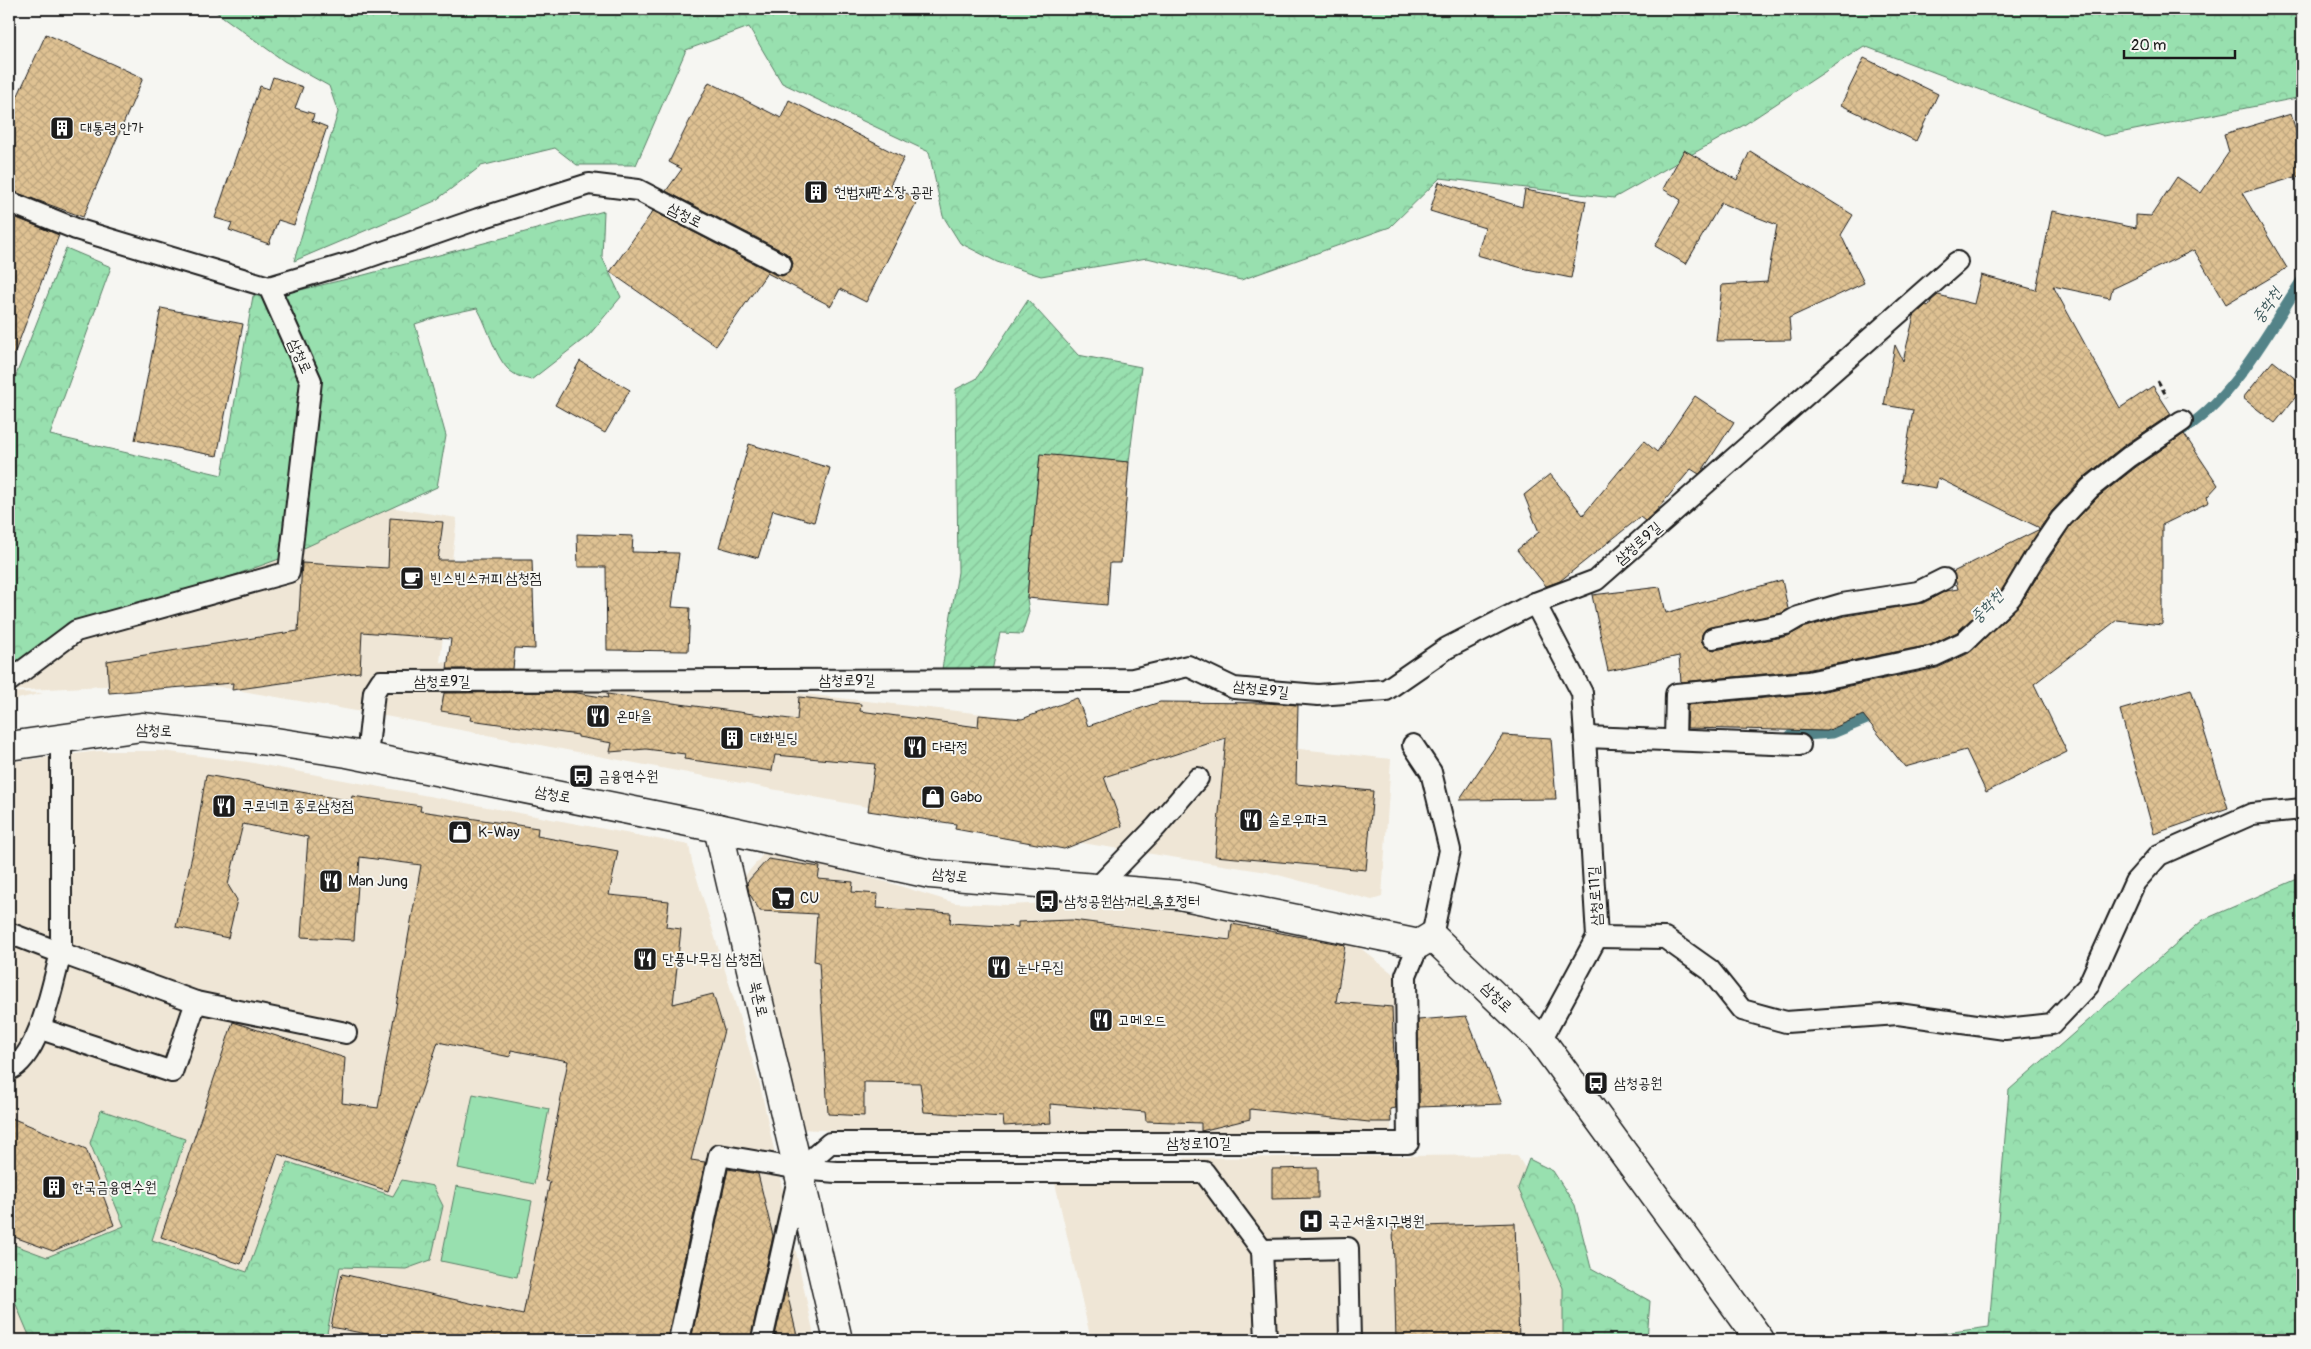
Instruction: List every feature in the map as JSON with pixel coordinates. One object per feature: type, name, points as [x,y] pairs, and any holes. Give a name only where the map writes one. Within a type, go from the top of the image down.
[{"type":"street","name":"삼청로","points":[[9,746],[142,727],[269,741],[367,757],[718,828],[930,874],[1179,895],[1426,940],[1541,1040],[1760,1340]]},
{"type":"street","name":"북촌로","points":[[718,828],[800,1170],[838,1340]]},
{"type":"lane","name":"삼청로","points":[[9,681],[76,631],[289,572],[311,380],[269,287],[357,261],[478,219],[589,184],[638,190],[781,264]]},
{"type":"lane","points":[[9,202],[76,229],[269,287]]},
{"type":"lane","name":"삼청로9길","points":[[367,757],[374,692],[381,681],[1133,679],[1188,666],[1234,688],[1318,695],[1386,690],[1447,648],[1535,603],[1596,580],[1957,262]]},
{"type":"lane","points":[[1675,740],[1676,694],[1808,682],[1934,656],[1964,642],[2011,597],[2061,519],[2090,488],[2128,457],[2182,421]]},
{"type":"lane","points":[[1714,638],[1786,624],[1798,617],[1842,604],[1918,592],[1944,579]]},
{"type":"lane","name":"삼청로11길","points":[[1535,603],[1582,693],[1597,937],[1541,1040]]},
{"type":"lane","points":[[1585,737],[1800,745]]},
{"type":"lane","points":[[9,1070],[18,1066],[41,1029],[61,953],[60,738]]},
{"type":"lane","points":[[1413,745],[1431,772],[1450,850],[1426,940]]},
{"type":"lane","points":[[1096,889],[1156,827],[1198,778]]},
{"type":"lane","points":[[1597,937],[1665,938],[1710,970],[1742,1010],[1786,1022],[1898,1014],[2005,1029],[2052,1024],[2088,986],[2135,882],[2159,855],[2252,814],[2302,810]]},
{"type":"lane","points":[[9,933],[196,1002],[346,1033]]},
{"type":"lane","name":"삼청로10길","points":[[800,1170],[830,1143],[1408,1142],[1406,975],[1426,940]]},
{"type":"lane","points":[[41,1029],[172,1072],[196,1002]]},
{"type":"lane","points":[[679,1340],[718,1155],[800,1170],[836,1172],[1204,1172],[1262,1250],[1266,1340]]},
{"type":"lane","name":"북촌로","points":[[762,1340],[800,1170]]},
{"type":"lane","points":[[1262,1250],[1348,1248],[1350,1340]]},
{"type":"shaded area","points":[[389,507],[457,518],[440,662],[722,685],[1391,759],[1382,897],[1372,900],[1267,872],[936,820],[413,721],[220,687],[161,683],[9,691],[9,605]]},
{"type":"shaded area","points":[[9,692],[43,693],[9,701]]},
{"type":"shaded area","points":[[99,751],[162,751],[248,762],[689,845],[692,862],[760,1085],[815,1340],[9,1340],[9,762]]},
{"type":"shaded area","points":[[766,851],[890,883],[955,903],[1008,905],[1102,900],[1198,913],[1350,940],[1396,976],[1391,1133],[923,1135],[799,1129],[739,883]]},
{"type":"shaded area","name":"국군서울지구병원","points":[[1517,1155],[1581,1259],[1580,1340],[1091,1340],[1055,1183],[1199,1179],[1184,1158]]},
{"type":"green space","points":[[212,9],[2302,9],[2302,97],[2104,136],[1864,46],[1744,125],[1614,198],[1440,178],[1390,227],[1241,280],[1147,258],[1041,276],[997,262],[960,243],[943,216],[929,152],[782,83],[749,27],[686,50],[636,165],[577,165],[555,148],[481,166],[435,201],[294,261],[338,112],[329,86],[284,61]]},
{"type":"green space","points":[[604,211],[602,257],[621,297],[589,335],[531,380],[515,374],[507,368],[497,353],[477,308],[415,324],[446,436],[437,487],[282,558],[218,581],[9,668],[9,393],[66,248],[111,267],[50,435],[222,475],[253,296],[296,291],[364,275]]},
{"type":"green space","points":[[1028,300],[1078,355],[1141,367],[1129,462],[1040,455],[1027,598],[1029,612],[1022,634],[1000,633],[992,671],[942,669],[958,572],[956,389],[976,379]]},
{"type":"green space","points":[[2302,877],[2302,1340],[1894,1340],[1989,1327],[2009,1090],[2203,920]]},
{"type":"green space","points":[[473,1094],[549,1109],[534,1184],[458,1168]]},
{"type":"green space","points":[[101,1110],[185,1139],[152,1240],[247,1272],[288,1162],[393,1196],[402,1180],[433,1186],[443,1206],[431,1260],[406,1269],[340,1267],[327,1333],[356,1340],[31,1340],[9,1288],[9,1243],[47,1257],[124,1226],[90,1143]]},
{"type":"green space","points":[[1529,1159],[1553,1171],[1575,1205],[1591,1268],[1650,1301],[1647,1340],[1563,1340],[1563,1288],[1518,1188]]},
{"type":"green space","points":[[456,1186],[532,1201],[517,1277],[441,1261]]},
{"type":"building","name":"대통령 안가","points":[[46,34],[143,78],[83,217],[9,190],[9,115]]},
{"type":"building","points":[[1864,58],[1938,94],[1916,141],[1841,105]]},
{"type":"building","points":[[273,77],[303,87],[295,108],[314,114],[312,121],[327,127],[294,225],[278,220],[269,244],[229,230],[232,223],[215,218],[260,86],[269,89]]},
{"type":"building","name":"헌법재판소장 공관","points":[[709,82],[781,118],[789,100],[904,158],[890,185],[918,199],[866,302],[840,289],[831,306],[767,273],[716,346],[610,272],[653,211],[776,275],[782,276],[791,270],[793,263],[786,253],[666,191],[682,169],[669,162]]},
{"type":"building","points":[[2291,114],[2302,152],[2302,175],[2242,193],[2287,268],[2226,304],[2194,250],[2112,289],[2110,298],[2053,286],[2120,408],[2153,386],[2171,414],[2122,447],[2082,479],[2052,511],[2040,528],[1938,478],[1936,488],[1901,482],[1913,410],[1884,405],[1895,345],[1903,361],[1914,316],[1926,305],[1929,306],[1931,301],[1938,295],[1974,304],[1981,275],[2036,290],[2052,211],[2136,228],[2136,215],[2151,216],[2177,177],[2201,193],[2229,152],[2224,134]]},
{"type":"building","points":[[1684,150],[1737,180],[1750,151],[1853,215],[1841,235],[1864,283],[1789,318],[1791,340],[1716,341],[1722,285],[1767,282],[1777,225],[1721,203],[1686,264],[1655,246],[1681,200],[1663,189]]},
{"type":"building","points":[[1439,182],[1522,207],[1525,190],[1586,201],[1571,278],[1522,268],[1477,255],[1485,228],[1430,211]]},
{"type":"building","points":[[9,215],[59,235],[12,360],[9,359]]},
{"type":"building","points":[[161,308],[243,324],[217,456],[135,440]]},
{"type":"building","points":[[580,361],[630,390],[605,433],[555,405]]},
{"type":"building","points":[[2273,361],[2302,384],[2302,389],[2275,423],[2243,398]]},
{"type":"building","points":[[1695,396],[1734,422],[1702,471],[1699,474],[1691,469],[1656,511],[1645,521],[1640,517],[1560,581],[1546,586],[1517,550],[1539,532],[1524,495],[1550,474],[1583,515],[1644,441],[1657,452]]},
{"type":"building","points":[[2184,434],[2218,485],[2207,497],[2209,502],[2162,525],[2162,625],[2117,620],[2034,684],[2067,752],[1986,792],[1966,750],[1905,767],[1863,715],[1827,731],[1687,728],[1688,705],[1810,694],[1937,668],[1969,653],[2019,605],[2070,526],[2098,497],[2136,467]]},
{"type":"building","points":[[749,444],[830,468],[814,522],[773,510],[758,558],[719,547]]},
{"type":"building","points":[[1040,454],[1129,462],[1121,563],[1110,563],[1107,605],[1027,598]]},
{"type":"building","points":[[390,518],[443,522],[438,560],[532,560],[535,649],[515,648],[513,669],[447,669],[451,639],[362,632],[360,672],[232,690],[233,683],[109,693],[107,661],[298,631],[302,563],[388,568]]},
{"type":"building","points":[[2040,529],[2002,590],[1957,632],[1930,645],[1806,670],[1681,682],[1679,656],[1608,671],[1592,595],[1660,587],[1666,613],[1782,580],[1788,609],[1782,613],[1706,629],[1702,634],[1701,641],[1709,649],[1715,650],[1788,636],[1803,628],[1845,616],[1923,603],[1946,591],[1958,589],[1953,572]]},
{"type":"building","points":[[577,534],[633,536],[632,552],[679,553],[672,607],[690,608],[688,651],[607,650],[606,567],[578,567]]},
{"type":"building","points":[[2191,689],[2228,808],[2154,834],[2120,710]]},
{"type":"building","points":[[571,692],[608,698],[607,694],[797,720],[799,697],[861,704],[860,711],[978,727],[979,715],[1022,719],[1077,698],[1088,726],[1160,702],[1298,705],[1296,784],[1373,791],[1366,870],[1215,856],[1226,738],[1104,777],[1122,826],[1064,849],[955,829],[956,824],[868,811],[875,764],[775,755],[772,771],[684,759],[685,754],[646,749],[610,752],[612,743],[578,737],[578,735],[470,720],[471,716],[441,711],[444,693]]},
{"type":"building","points":[[1503,735],[1551,738],[1556,799],[1459,800]]},
{"type":"building","points":[[206,775],[351,801],[352,796],[421,806],[420,811],[538,828],[537,836],[618,851],[609,895],[669,901],[666,927],[681,929],[673,1004],[713,994],[724,1030],[691,1160],[705,1162],[667,1340],[397,1340],[331,1327],[342,1274],[523,1315],[550,1182],[545,1181],[568,1061],[511,1050],[510,1057],[438,1042],[388,1191],[278,1154],[241,1264],[161,1237],[233,1022],[345,1058],[342,1103],[378,1108],[421,865],[360,857],[354,940],[301,937],[308,837],[243,824],[228,885],[237,900],[228,938],[176,927],[194,847]]},
{"type":"building","points":[[768,859],[820,867],[818,879],[853,882],[852,892],[878,894],[877,908],[951,913],[950,923],[1018,927],[1018,922],[1072,920],[1230,940],[1232,924],[1345,945],[1336,1002],[1392,1007],[1396,1108],[1390,1109],[1391,1122],[1369,1122],[1250,1109],[1250,1119],[1201,1131],[1201,1123],[1146,1121],[1145,1112],[1050,1104],[1051,1123],[1004,1126],[1003,1117],[924,1112],[920,1083],[864,1082],[864,1116],[828,1114],[819,962],[814,961],[817,914],[760,911],[749,893],[747,882]]},
{"type":"building","points":[[1466,1016],[1502,1104],[1419,1107],[1418,1020]]},
{"type":"building","name":"한국금융연수원","points":[[9,1117],[86,1149],[114,1225],[53,1251],[9,1235]]},
{"type":"building","points":[[1318,1168],[1318,1198],[1272,1199],[1272,1169]]},
{"type":"building","points":[[728,1169],[758,1174],[773,1236],[750,1340],[691,1340]]},
{"type":"building","points":[[1515,1223],[1519,1340],[1396,1340],[1393,1227]]},
{"type":"building","points":[[786,1288],[798,1340],[774,1340]]},
{"type":"waterway","name":"중학천","points":[[2179,432],[2198,419],[2233,384],[2263,342],[2302,280]]},
{"type":"waterway","name":"중학천","points":[[1790,736],[1833,733],[1879,714]]},
{"type":"place","name":"대통령 안가","points":[[62,128]]},
{"type":"place","name":"헌법재판소장 공관","points":[[816,192]]},
{"type":"place","name":"빈스빈스커피 삼청점","points":[[412,578]]},
{"type":"place","name":"온마을","points":[[598,716]]},
{"type":"place","name":"대화빌딩","points":[[732,738]]},
{"type":"place","name":"다락정","points":[[915,747]]},
{"type":"place","name":"금융연수원","points":[[581,776]]},
{"type":"place","name":"Gabo","points":[[933,797]]},
{"type":"place","name":"쿠로네코 종로삼청점","points":[[224,806]]},
{"type":"place","name":"슬로우파크","points":[[1251,820]]},
{"type":"place","name":"K-Way","points":[[460,832]]},
{"type":"place","name":"Man Jung","points":[[331,881]]},
{"type":"place","name":"CU","points":[[783,898]]},
{"type":"place","name":"삼청공원삼거리.옥호정터","points":[[1047,901]]},
{"type":"place","name":"단풍나무집 삼청점","points":[[645,959]]},
{"type":"place","name":"눈나무집","points":[[999,967]]},
{"type":"place","name":"고메오드","points":[[1101,1020]]},
{"type":"place","name":"삼청공원","points":[[1596,1083]]},
{"type":"place","name":"한국금융연수원","points":[[54,1187]]},
{"type":"place","name":"국군서울지구병원","points":[[1311,1221]]}]
